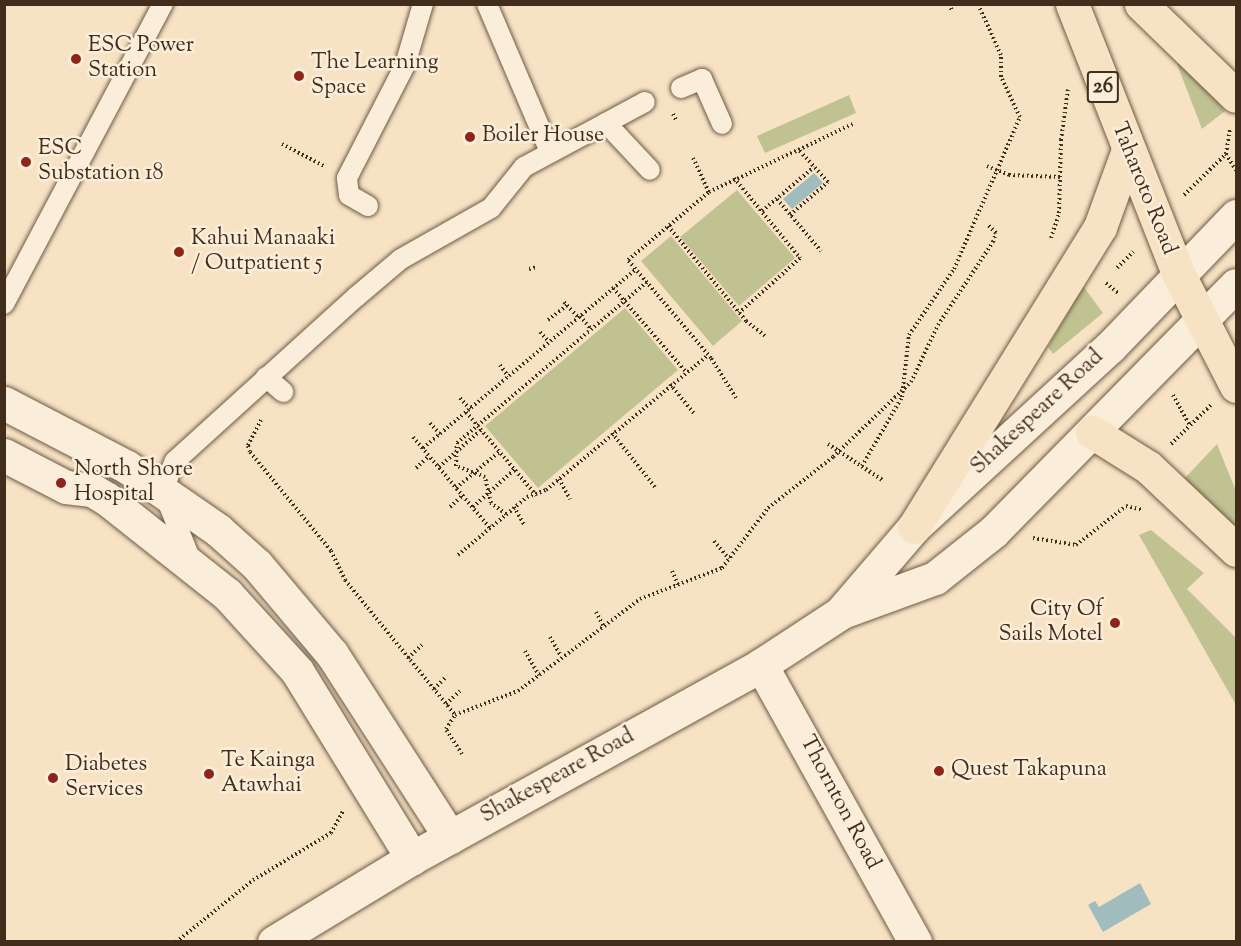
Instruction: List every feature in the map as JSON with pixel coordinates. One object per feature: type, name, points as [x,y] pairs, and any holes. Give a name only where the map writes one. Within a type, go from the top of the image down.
[{"type":"main road","name":"Taharoto Road","points":[[1072,4],[1127,153],[1178,273]]},
{"type":"main road","points":[[1141,4],[1233,110]]},
{"type":"main road","points":[[914,527],[1100,227],[1127,153]]},
{"type":"main road","name":"26","points":[[1178,273],[1236,386]]},
{"type":"main road","points":[[1092,432],[1148,467],[1236,549]]},
{"type":"street","name":"Shakespeare Road","points":[[842,612],[914,527],[1110,347],[1178,273],[1236,216]]},
{"type":"street","name":"Shakespeare Road","points":[[274,942],[412,858],[761,665],[842,612],[935,578],[993,532],[1236,285]]},
{"type":"street","points":[[4,390],[166,483],[237,547],[332,654],[450,837]]},
{"type":"street","points":[[4,404],[166,483]]},
{"type":"street","points":[[4,434],[76,470],[92,490],[191,561],[266,634],[297,671],[412,858]]},
{"type":"street","points":[[4,454],[66,487],[92,490]]},
{"type":"street","name":"Thornton Road","points":[[761,665],[915,942]]},
{"type":"lane","points":[[4,304],[163,4]]},
{"type":"lane","points":[[368,206],[349,195],[347,178],[405,65],[423,4]]},
{"type":"lane","points":[[487,4],[517,49],[550,152]]},
{"type":"lane","points":[[681,88],[702,79],[722,124]]},
{"type":"lane","points":[[191,561],[166,483],[175,460],[401,259],[491,208],[524,167],[645,102]]},
{"type":"lane","points":[[606,123],[650,170]]},
{"type":"lane","points":[[266,377],[283,392]]},
{"type":"path","points":[[949,4],[952,11]]},
{"type":"path","points":[[862,466],[902,397],[909,335],[954,269],[1020,117],[1000,77],[1001,54],[978,4]]},
{"type":"path","points":[[1233,110],[1226,154],[1236,170]]},
{"type":"path","points":[[673,114],[676,120]]},
{"type":"path","points":[[736,398],[708,355],[628,260],[709,192],[734,178],[853,124]]},
{"type":"path","points":[[1049,244],[1059,213],[1062,127]]},
{"type":"path","points":[[282,144],[334,171]]},
{"type":"path","points":[[790,215],[828,182],[798,149]]},
{"type":"path","points":[[1216,160],[1226,154]]},
{"type":"path","points":[[693,158],[709,192]]},
{"type":"path","points":[[987,166],[998,172],[1060,177]]},
{"type":"path","points":[[762,211],[814,167]]},
{"type":"path","points":[[734,178],[800,258],[739,313]]},
{"type":"path","points":[[777,199],[821,251]]},
{"type":"path","points":[[976,219],[981,222]]},
{"type":"path","points":[[462,754],[446,729],[455,715],[508,698],[561,656],[640,599],[714,574],[729,559],[768,508],[840,450],[903,387],[918,371],[938,325],[993,242],[996,234],[988,225]]},
{"type":"path","points":[[668,226],[739,313],[765,336]]},
{"type":"path","points":[[529,270],[537,267]]},
{"type":"path","points":[[423,448],[636,269]]},
{"type":"path","points":[[506,514],[495,509],[488,481],[456,466],[453,453],[457,443],[647,282]]},
{"type":"path","points":[[613,288],[686,372]]},
{"type":"path","points":[[548,320],[566,303],[591,329]]},
{"type":"path","points":[[540,332],[549,342]]},
{"type":"path","points":[[458,555],[514,507],[559,479],[670,384],[708,355]]},
{"type":"path","points":[[500,365],[508,376]]},
{"type":"path","points":[[670,384],[695,415]]},
{"type":"path","points":[[1172,393],[1190,426]]},
{"type":"path","points":[[244,397],[261,421],[248,446],[250,452],[331,551],[345,580],[455,715]]},
{"type":"path","points":[[460,398],[476,425],[536,495]]},
{"type":"path","points":[[1167,448],[1202,413]]},
{"type":"path","points":[[430,423],[440,434]]},
{"type":"path","points":[[439,467],[480,430]]},
{"type":"path","points":[[612,433],[654,487]]},
{"type":"path","points":[[413,437],[490,528]]},
{"type":"path","points":[[828,444],[884,481]]},
{"type":"path","points":[[456,488],[499,452]]},
{"type":"path","points":[[416,468],[429,456]]},
{"type":"path","points":[[473,507],[515,469]]},
{"type":"path","points":[[559,479],[570,499]]},
{"type":"path","points":[[450,507],[463,495]]},
{"type":"path","points":[[1024,536],[1076,544],[1126,506],[1149,513]]},
{"type":"path","points":[[514,507],[524,524]]},
{"type":"path","points":[[714,541],[729,559]]},
{"type":"path","points":[[672,571],[678,585]]},
{"type":"path","points":[[596,612],[603,625]]},
{"type":"path","points":[[550,637],[561,656]]},
{"type":"path","points":[[408,658],[422,645]]},
{"type":"path","points":[[525,651],[539,675]]},
{"type":"path","points":[[434,689],[447,676]]},
{"type":"path","points":[[447,704],[460,691]]},
{"type":"path","points":[[176,942],[253,880],[331,833],[348,808]]},
{"type":"green space","points":[[1182,61],[1225,111],[1202,129],[1177,64]]},
{"type":"green space","points":[[849,95],[856,113],[765,153],[757,136]]},
{"type":"green space","points":[[737,190],[795,258],[739,306],[680,237]]},
{"type":"green space","points":[[671,236],[742,321],[713,346],[641,261]]},
{"type":"green space","points":[[1083,286],[1103,313],[1053,354],[1048,347]]},
{"type":"green space","points":[[625,308],[678,370],[538,488],[485,426]]},
{"type":"green space","points":[[1217,444],[1236,491],[1236,528],[1184,479]]},
{"type":"green space","points":[[1151,530],[1204,573],[1187,589],[1236,638],[1236,705],[1139,535]]},
{"type":"water","points":[[814,173],[823,183],[792,209],[783,199]]},
{"type":"water","points":[[1140,883],[1151,904],[1103,932],[1088,905],[1095,901],[1099,907]]},
{"type":"place","name":"ESC Power Station","points":[[76,59]]},
{"type":"place","name":"The Learning Space","points":[[299,76]]},
{"type":"place","name":"Boiler House","points":[[470,137]]},
{"type":"place","name":"ESC Substation 18","points":[[26,162]]},
{"type":"place","name":"Kahui Manaaki / Outpatient 5","points":[[179,252]]},
{"type":"place","name":"North Shore Hospital","points":[[61,483]]},
{"type":"place","name":"City Of Sails Motel","points":[[1115,623]]},
{"type":"place","name":"Quest Takapuna","points":[[939,771]]},
{"type":"place","name":"Te Kainga Atawhai","points":[[209,774]]},
{"type":"place","name":"Diabetes Services","points":[[53,778]]}]
